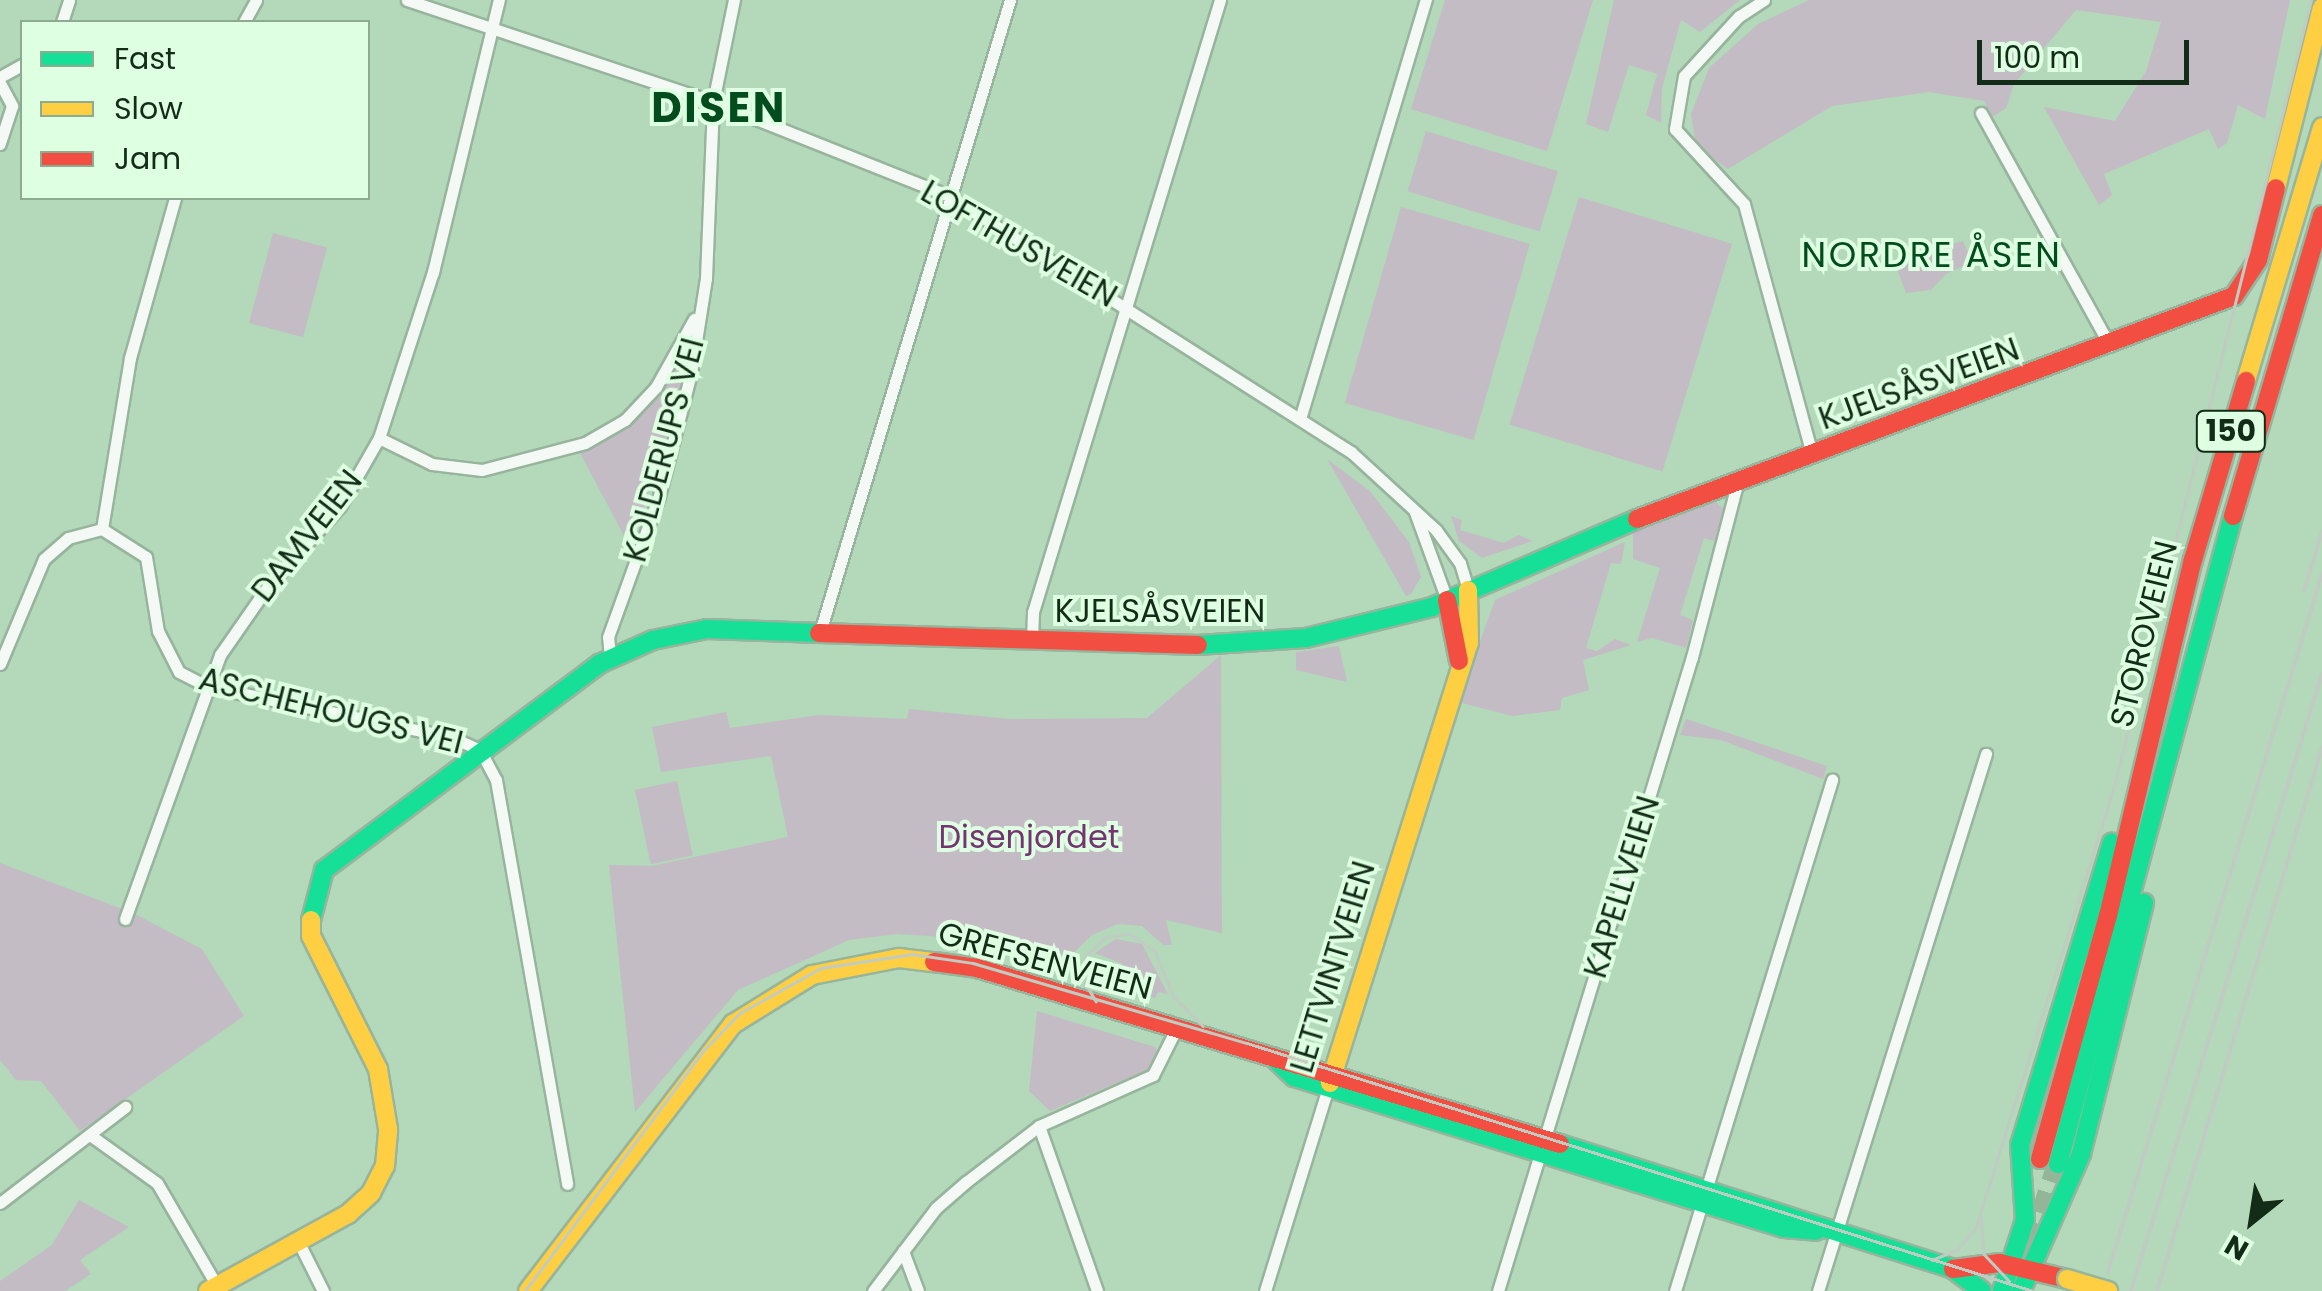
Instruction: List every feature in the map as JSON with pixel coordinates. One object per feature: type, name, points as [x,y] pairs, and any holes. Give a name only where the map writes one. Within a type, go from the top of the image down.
[{"type":"main road","name":"KJELSÅSVEIEN","points":[[212,1289],[298,1243],[364,1200],[381,1176],[388,1142],[373,1055],[314,946],[314,890],[347,847],[610,658],[693,630],[1263,643],[1368,626],[1448,600],[1738,481],[2217,306],[2250,278],[2322,8]]},
{"type":"main road","name":"STOROVEIEN","points":[[2322,127],[2214,487],[2148,736],[2049,1162],[2162,786],[2217,568],[2322,214]]},
{"type":"main road","name":"LETTVINTVEIEN","points":[[1331,1081],[1459,661],[1472,631],[1468,590]]},
{"type":"main road","name":"LETTVINTVEIEN","points":[[1448,600],[1459,661]]},
{"type":"main road","name":"150","points":[[2021,1266],[2025,1220],[2020,1145],[2148,736]]},
{"type":"main road","name":"150","points":[[2002,1291],[2021,1266],[2085,1140],[2142,916],[2162,786]]},
{"type":"main road","name":"GREFSENVEIEN","points":[[528,1291],[718,1038],[763,1000],[812,974],[886,958],[947,961],[1270,1054],[1331,1081],[1953,1270],[1982,1291]]},
{"type":"main road","name":"GREFSENVEIEN","points":[[1953,1270],[2021,1266],[2108,1291]]},
{"type":"main road","points":[[2021,1266],[2021,1291]]},
{"type":"street","name":"LOFTHUSVEIEN","points":[[407,0],[713,102],[949,196],[1351,452],[1450,547],[1468,590]]},
{"type":"street","name":"DAMVEIEN","points":[[125,919],[206,686],[236,626],[340,506],[379,438],[432,272],[499,0]]},
{"type":"street","name":"KOLDERUPS VEI","points":[[610,658],[608,636],[659,496],[686,392],[699,312],[713,102],[734,0]]},
{"type":"street","points":[[820,632],[1010,0]]},
{"type":"street","points":[[1032,640],[1033,612],[1220,0]]},
{"type":"street","points":[[1300,419],[1426,0]]},
{"type":"street","points":[[1764,0],[1739,16],[1684,76],[1675,129],[1744,204],[1812,454]]},
{"type":"street","points":[[0,80],[12,106],[0,144]]},
{"type":"street","points":[[1980,113],[2110,346]]},
{"type":"street","points":[[0,664],[44,559],[68,538],[102,529],[130,358],[174,200]]},
{"type":"street","points":[[379,438],[432,464],[482,470],[585,443],[625,420],[656,387],[699,312]]},
{"type":"street","name":"KAPELLVEIEN","points":[[1498,1291],[1692,657],[1738,481]]},
{"type":"street","name":"LOFTHUSVEIEN","points":[[1415,512],[1448,600]]},
{"type":"street","name":"ASCHEHOUGS VEI","points":[[102,529],[146,557],[164,650],[179,672],[206,686],[452,737],[480,750]]},
{"type":"street","points":[[480,750],[496,780],[567,1184]]},
{"type":"street","points":[[1818,1291],[1986,754]]},
{"type":"street","points":[[1674,1291],[1832,780]]},
{"type":"street","points":[[873,1291],[936,1208],[1039,1126],[1153,1075],[1177,1027]]},
{"type":"street","name":"LETTVINTVEIEN","points":[[1265,1291],[1331,1081]]},
{"type":"street","points":[[0,1203],[125,1107]]},
{"type":"street","points":[[1039,1126],[1097,1291]]},
{"type":"street","name":"KJELSÅSVEIEN","points":[[90,1134],[157,1182],[212,1289]]},
{"type":"street","points":[[298,1243],[324,1291]]},
{"type":"street","points":[[902,1251],[918,1291]]},
{"type":"green space","points":[[1445,0],[1593,0],[1547,151],[1411,109]]},
{"type":"green space","points":[[1614,0],[1740,0],[1700,32],[1681,20],[1662,88],[1661,123],[1646,115],[1657,74],[1629,65],[1608,132],[1586,124]]},
{"type":"green space","points":[[1809,0],[2290,0],[2265,119],[2238,105],[2227,143],[2218,149],[2209,129],[2104,174],[2112,195],[2099,205],[2044,107],[2115,121],[2146,71],[2161,22],[2076,10],[2014,84],[2006,108],[1991,118],[1984,101],[1929,92],[1832,106],[1728,169],[1696,146],[1691,114],[1709,68],[1758,24]]},
{"type":"green space","points":[[1426,131],[1558,171],[1540,232],[1408,191]]},
{"type":"green space","points":[[1579,197],[1732,244],[1662,471],[1509,425]]},
{"type":"green space","points":[[1401,207],[1530,244],[1474,440],[1345,403]]},
{"type":"green space","points":[[273,233],[327,247],[303,337],[249,323]]},
{"type":"green space","points":[[1920,239],[1948,245],[1963,241],[1972,262],[1946,274],[1931,290],[1906,293],[1896,266]]},
{"type":"green space","points":[[681,354],[687,359],[683,380],[631,549],[580,453],[623,426]]},
{"type":"green space","points":[[1327,459],[1370,491],[1409,542],[1421,577],[1411,594],[1406,596]]},
{"type":"green space","points":[[1712,498],[1726,512],[1717,542],[1704,538],[1680,615],[1693,620],[1686,648],[1652,638],[1637,642],[1660,568],[1633,559],[1633,525]]},
{"type":"green space","points":[[1451,516],[1462,520],[1460,530],[1504,543],[1519,535],[1533,541],[1482,558],[1459,541]]},
{"type":"green space","points":[[1625,542],[1621,564],[1611,563],[1586,648],[1597,651],[1615,639],[1631,645],[1583,660],[1589,690],[1562,698],[1560,710],[1512,716],[1458,702],[1495,600]]},
{"type":"green space","points":[[1339,646],[1347,682],[1296,670],[1296,652]]},
{"type":"green space","name":"Disenjordet","points":[[1221,655],[1222,933],[1166,920],[1172,945],[1163,945],[1142,926],[1118,924],[1092,935],[1058,968],[960,938],[897,934],[849,940],[738,990],[635,1112],[609,865],[652,866],[788,837],[771,756],[661,772],[652,727],[726,712],[730,728],[819,715],[907,719],[909,709],[1009,719],[1147,718]]},
{"type":"green space","points":[[1686,719],[1827,766],[1823,779],[1721,740],[1680,735]]},
{"type":"green space","points":[[677,781],[693,855],[651,864],[635,790]]},
{"type":"green space","points":[[0,863],[133,913],[202,949],[244,1016],[80,1131],[41,1081],[16,1080],[0,1060]]},
{"type":"green space","points":[[1116,939],[1142,944],[1168,994],[1158,992],[1155,998],[1117,987],[1123,964],[1095,953]]},
{"type":"green space","points":[[1037,1011],[1155,1047],[1160,1056],[1150,1069],[1050,1111],[1029,1091]]},
{"type":"green space","points":[[79,1200],[129,1227],[80,1260],[91,1274],[65,1291],[0,1291],[0,1281],[52,1245]]},
{"type":"tunnel","points":[[2032,1245],[2058,1164]]},
{"type":"tram line","points":[[1932,1260],[1957,1250],[1976,1227],[2114,787],[2311,0]]},
{"type":"tram line","points":[[1096,1002],[1083,980],[1086,956],[1106,937],[1130,934],[1155,951],[1174,997],[1203,1026]]},
{"type":"tram line","points":[[525,1291],[703,1051],[740,1013],[821,968],[912,954],[973,963],[1247,1043],[2033,1291]]},
{"type":"tram line","points":[[1981,1218],[1984,1254],[2009,1281]]},
{"type":"railway","points":[[2304,591],[2322,532]]},
{"type":"railway","points":[[2108,1272],[2322,574]]},
{"type":"railway","points":[[2131,1291],[2322,674]]},
{"type":"railway","points":[[2157,1291],[2322,748]]},
{"type":"traffic: fast","points":[[2058,1164],[2233,516]]},
{"type":"traffic: fast","points":[[1198,645],[1306,638],[1432,607],[1637,519]]},
{"type":"traffic: fast","points":[[311,920],[324,870],[599,664],[653,640],[707,629],[819,633]]},
{"type":"traffic: fast","points":[[2002,1291],[2025,1220],[2020,1145],[2112,843]]},
{"type":"traffic: fast","points":[[2021,1291],[2081,1154],[2144,903]]},
{"type":"traffic: fast","points":[[1273,1057],[1294,1077],[1784,1228],[1816,1231]]},
{"type":"traffic: fast","points":[[1560,1144],[1953,1269],[1982,1291]]},
{"type":"traffic: slow","points":[[2276,188],[2322,8]]},
{"type":"traffic: slow","points":[[2246,381],[2322,127]]},
{"type":"traffic: slow","points":[[1330,1083],[1469,643],[1468,590]]},
{"type":"traffic: slow","points":[[208,1291],[348,1214],[371,1193],[385,1166],[388,1129],[378,1069],[311,936],[311,920]]},
{"type":"traffic: slow","points":[[528,1291],[733,1024],[812,975],[899,958],[934,962]]},
{"type":"traffic: slow","points":[[2067,1279],[2108,1291]]},
{"type":"traffic: jam","points":[[1637,519],[2234,296],[2258,260],[2276,188]]},
{"type":"traffic: jam","points":[[2233,516],[2322,215]]},
{"type":"traffic: jam","points":[[2040,1159],[2108,916],[2193,560],[2246,381]]},
{"type":"traffic: jam","points":[[1447,600],[1459,661]]},
{"type":"traffic: jam","points":[[819,633],[1198,645]]},
{"type":"traffic: jam","points":[[934,962],[977,968],[1560,1144]]},
{"type":"traffic: jam","points":[[1953,1269],[2000,1263],[2067,1279]]},
{"type":"district","name":"DISEN","points":[[719,108]]},
{"type":"district","name":"NORDRE ÅSEN","points":[[1932,255]]}]
